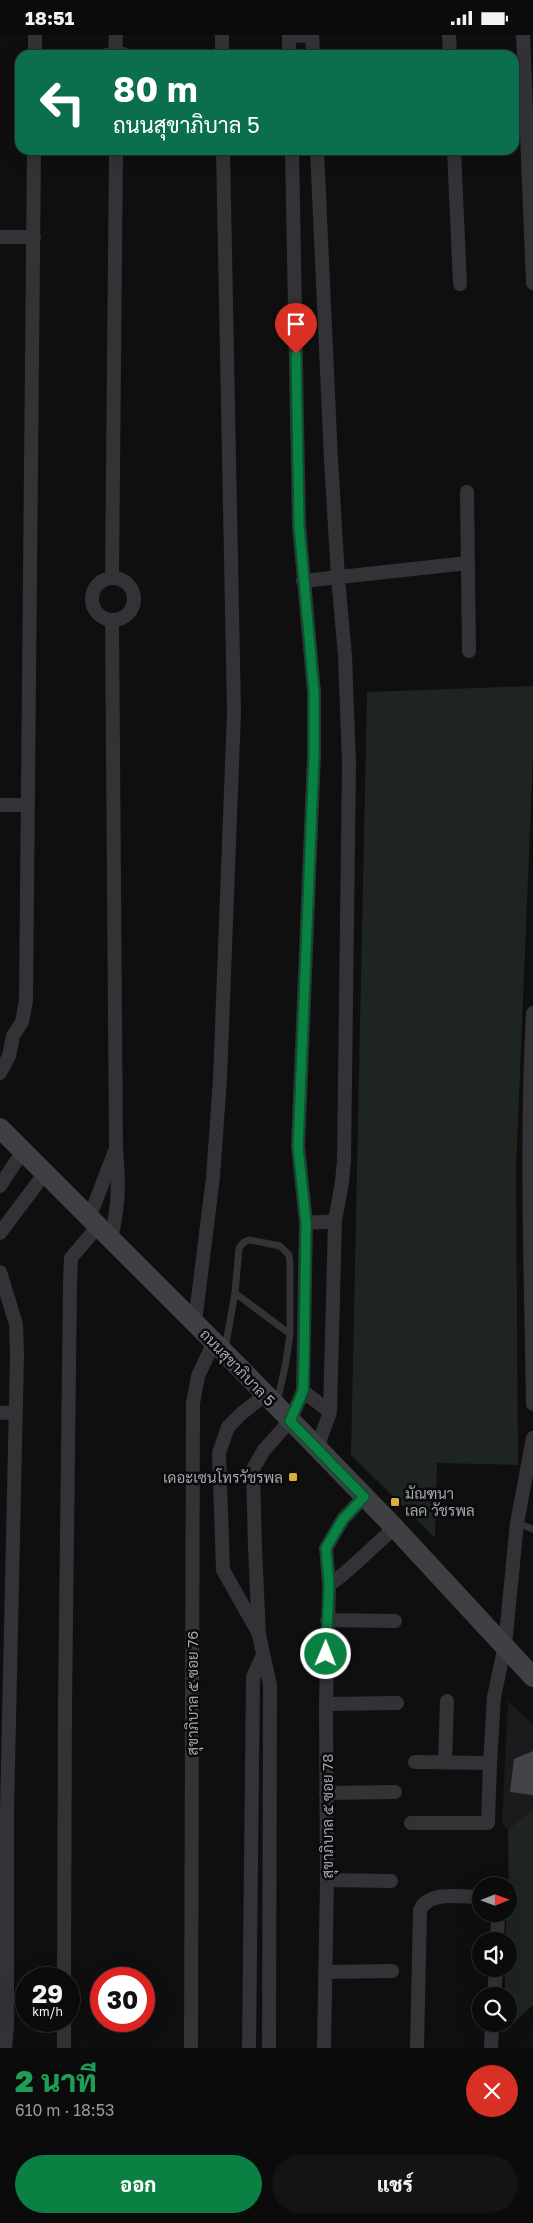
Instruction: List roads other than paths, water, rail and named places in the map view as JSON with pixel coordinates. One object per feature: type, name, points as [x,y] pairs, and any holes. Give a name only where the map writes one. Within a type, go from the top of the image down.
[{"type":"main road","name":"ถนนสุขาภิบาล 5","points":[[0,1128],[195,1322],[395,1528],[533,1677]]},
{"type":"street","points":[[35,35],[35,50]]},
{"type":"street","points":[[116,35],[116,50]]},
{"type":"street","points":[[222,35],[222,50]]},
{"type":"street","points":[[289,50],[289,35],[312,35],[313,50]]},
{"type":"street","points":[[449,35],[450,50]]},
{"type":"street","points":[[523,35],[531,156],[533,283]]},
{"type":"street","points":[[0,1073],[9,1056],[6,1038],[22,1022],[26,1000],[34,155]]},
{"type":"street","points":[[112,578],[116,155]]},
{"type":"street","points":[[195,1322],[212,1177],[220,1079],[234,712],[223,155]]},
{"type":"street","points":[[269,2048],[270,1685],[260,1635],[254,1548],[253,1469],[264,1450],[290,1421],[303,1391],[306,1223],[298,1147],[314,755],[314,692],[299,525],[292,155]]},
{"type":"street","points":[[317,155],[338,577],[345,656],[349,763],[344,1160],[335,1221],[330,1413],[317,1448]]},
{"type":"street","points":[[454,155],[460,284]]},
{"type":"street","points":[[0,237],[34,237]]},
{"type":"street","points":[[467,492],[469,651]]},
{"type":"street","points":[[303,581],[468,563]]},
{"type":"street","points":[[112,578],[118,578],[128,584],[132,589],[134,601],[129,613],[112,620],[99,615],[95,609],[93,595],[99,583],[112,578]]},
{"type":"street","points":[[64,1967],[65,1705],[71,1258],[118,1208],[120,1189],[116,1149],[112,620]]},
{"type":"street","points":[[0,805],[28,805]]},
{"type":"street","points":[[533,1013],[531,1107],[533,1404]]},
{"type":"street","points":[[100,1227],[116,1149]]},
{"type":"street","points":[[0,1186],[23,1151]]},
{"type":"street","points":[[0,1233],[45,1173]]},
{"type":"street","points":[[306,1223],[335,1221]]},
{"type":"street","points":[[0,1272],[16,1324],[16,1412],[4,1812],[7,2026],[5,2048]]},
{"type":"street","name":"สุขาภิบาล ๕ ซอย 76","points":[[190,2048],[193,1403],[198,1376],[219,1347]]},
{"type":"street","points":[[303,1391],[330,1413]]},
{"type":"street","points":[[260,1635],[223,1570],[219,1453],[228,1427],[242,1413],[270,1400]]},
{"type":"street","points":[[0,1413],[16,1412]]},
{"type":"street","points":[[411,1823],[488,1823],[494,1697],[505,1645],[517,1523],[533,1438]]},
{"type":"street","name":"สุขาภิบาล ๕ ซอย 78","points":[[324,2048],[327,1881],[326,1704],[329,1585],[326,1548],[343,1519],[364,1497]]},
{"type":"street","points":[[329,1585],[343,1576],[370,1549],[395,1528]]},
{"type":"street","points":[[327,1620],[395,1621]]},
{"type":"street","points":[[249,2048],[253,1677],[263,1655]]},
{"type":"street","points":[[445,1762],[447,1701]]},
{"type":"street","points":[[326,1704],[397,1703]]},
{"type":"street","points":[[415,1762],[490,1763]]},
{"type":"street","points":[[326,1793],[395,1792]]},
{"type":"street","points":[[327,1881],[391,1881]]},
{"type":"street","points":[[417,2048],[420,1910],[423,1903],[434,1897],[472,1897]]},
{"type":"street","points":[[249,1964],[270,1964]]},
{"type":"street","points":[[325,1972],[392,1971]]},
{"type":"street","points":[[64,2032],[64,2048]]},
{"type":"street","points":[[491,2048],[492,2032]]},
{"type":"lane","points":[[219,1347],[235,1293],[239,1249],[244,1242],[250,1240],[280,1246],[286,1250],[290,1264],[290,1334],[286,1362],[270,1400]]},
{"type":"lane","points":[[235,1293],[290,1334]]},
{"type":"lane","points":[[517,1523],[533,1529]]},
{"type":"place","name":"เดอะเซนโทรวัชรพล","points":[[293,1477]]},
{"type":"place","name":"มัณฑนา เลค วัชรพล","points":[[395,1502]]}]
